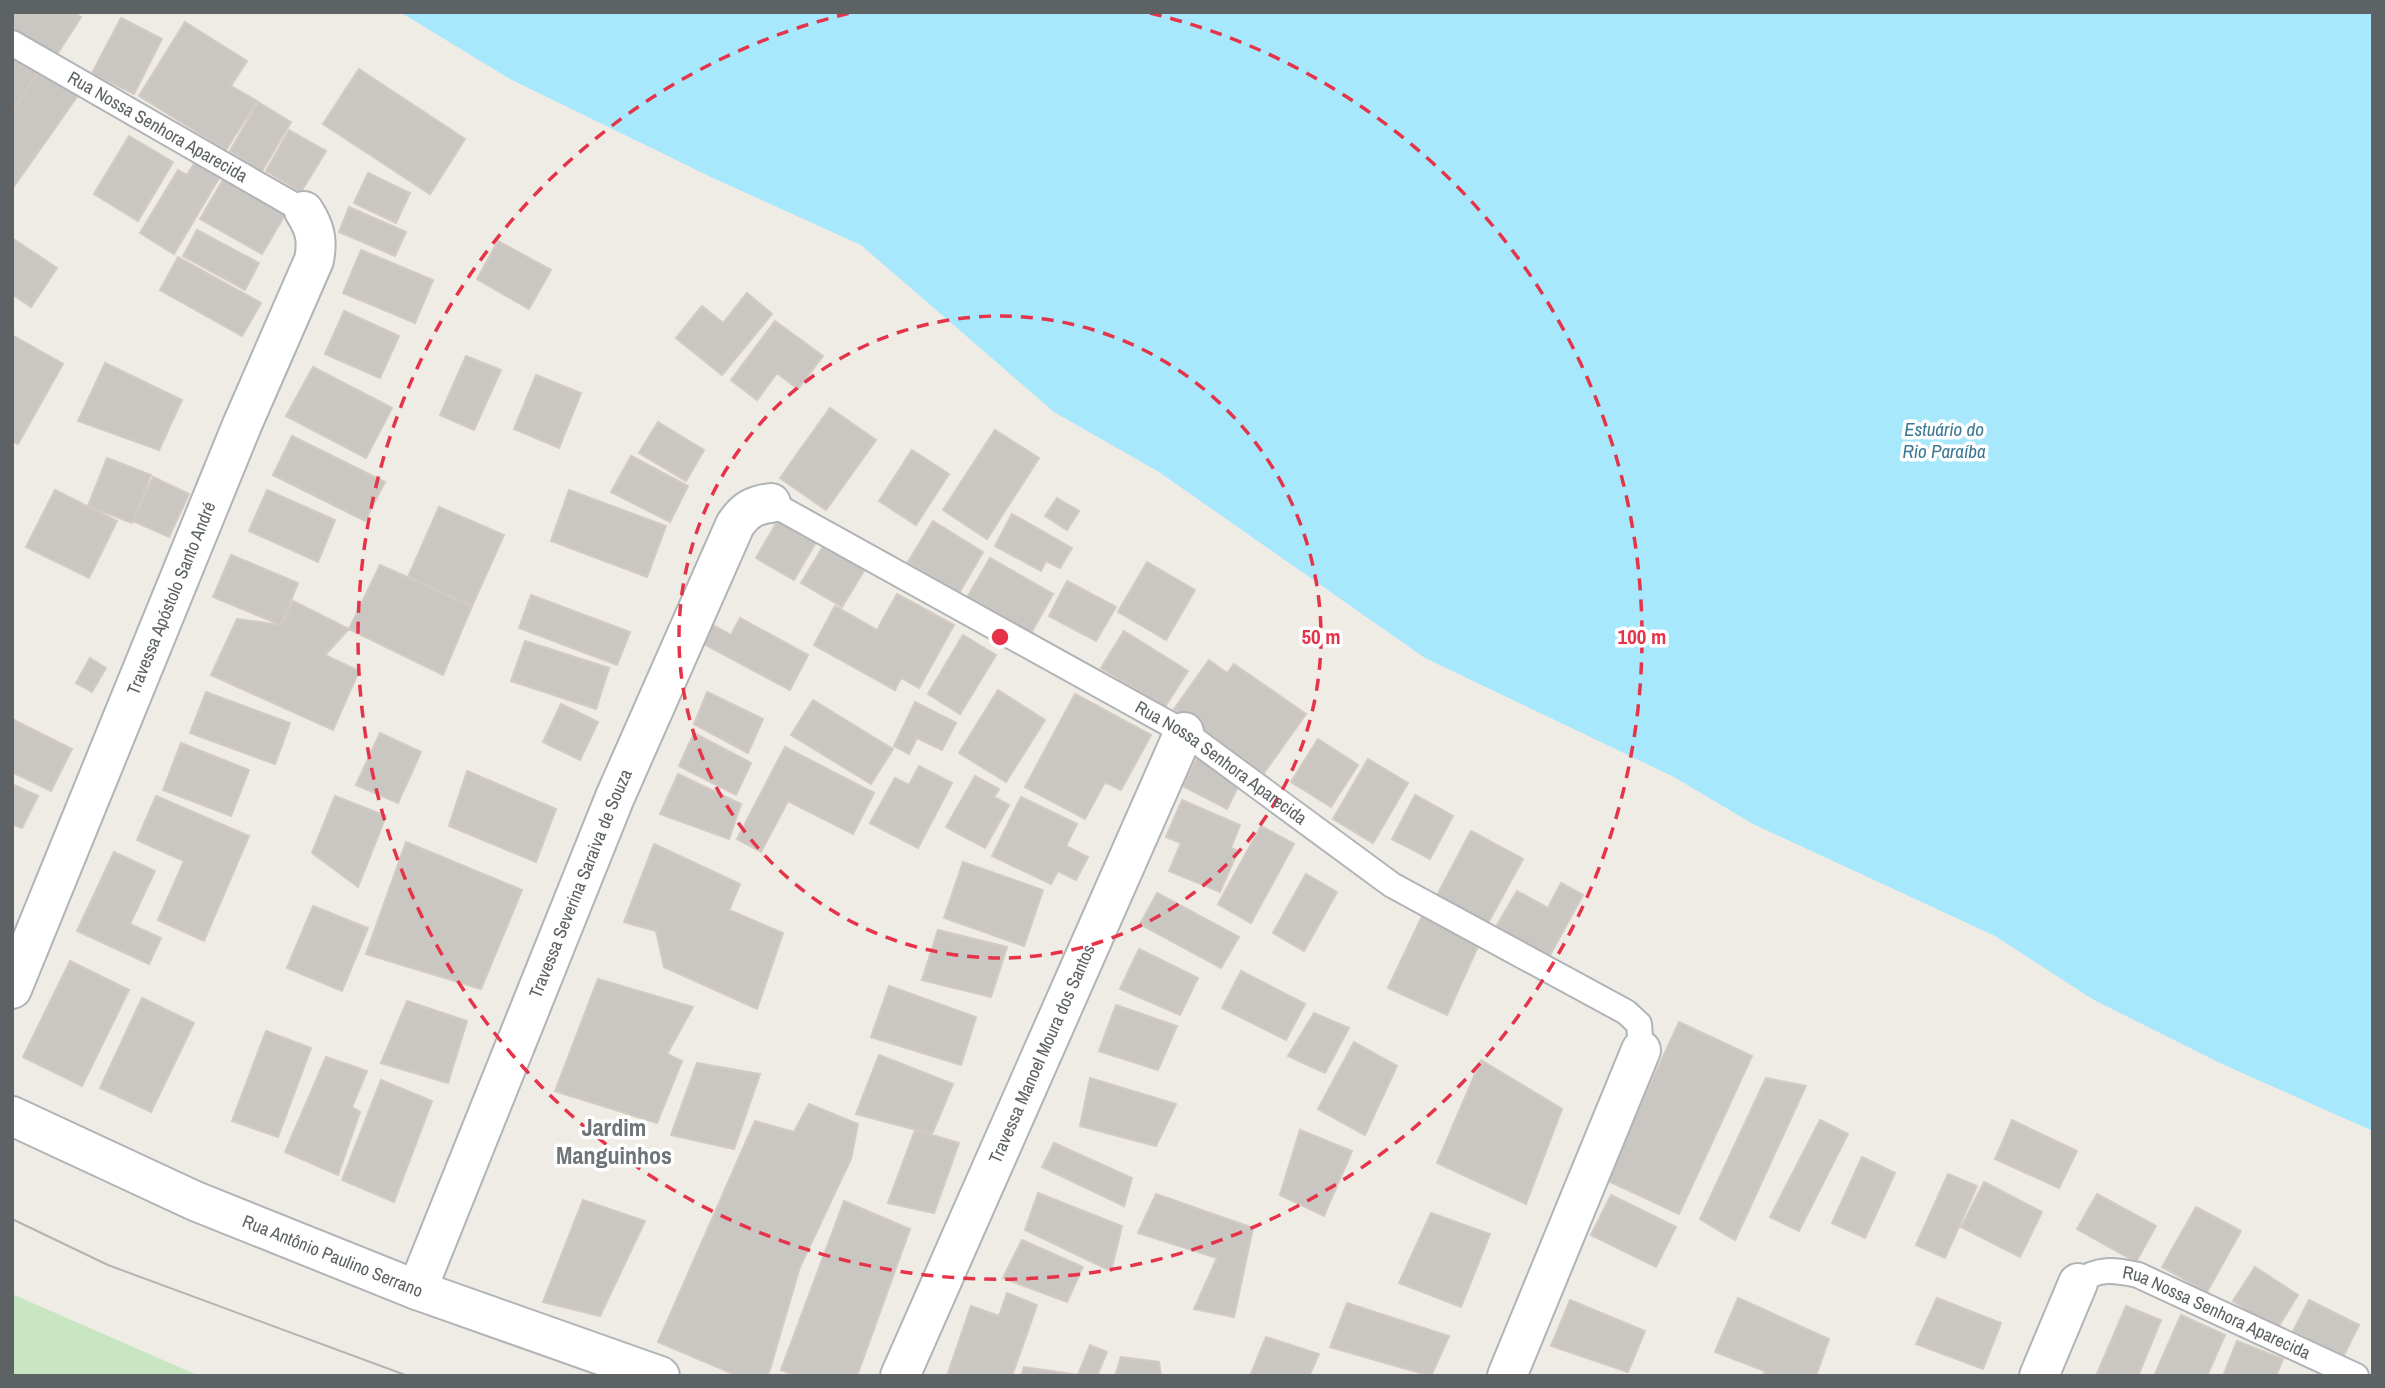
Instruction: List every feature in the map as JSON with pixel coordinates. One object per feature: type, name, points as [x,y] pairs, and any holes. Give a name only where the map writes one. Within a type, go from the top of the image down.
[{"type":"street","name":"Travessa Apóstolo Santo André","points":[[12,989],[242,425],[314,260],[317,244],[313,226],[304,211]]},
{"type":"street","name":"Travessa Severina Saraiva de Souza","points":[[417,1290],[615,797],[735,525],[743,514],[756,505],[771,503]]},
{"type":"street","name":"Travessa Manoel Moura dos Santos","points":[[900,1376],[1184,732]]},
{"type":"street","points":[[1507,1376],[1641,1050]]},
{"type":"street","name":"Rua Antônio Paulino Serrano","points":[[12,1116],[195,1201],[417,1290],[660,1376]]},
{"type":"street","points":[[2039,1376],[2078,1283]]},
{"type":"lane","name":"Rua Nossa Senhora Aparecida","points":[[12,43],[304,211]]},
{"type":"lane","name":"Rua Nossa Senhora Aparecida","points":[[771,503],[1184,732],[1392,886],[1626,1012],[1639,1024],[1641,1050]]},
{"type":"lane","name":"Rua Nossa Senhora Aparecida","points":[[2078,1283],[2089,1274],[2103,1270],[2138,1275],[2356,1376]]},
{"type":"green space","points":[[12,1294],[195,1374],[199,1376],[12,1376]]},
{"type":"water","name":"Estuário do Rio Paraíba","points":[[400,12],[2373,12],[2373,1131],[2222,1064],[2094,1000],[1995,936],[1753,824],[1674,777],[1425,658],[1159,472],[1054,412],[861,245],[713,178],[510,79]]},
{"type":"building","points":[[12,12],[73,12],[81,17],[54,59],[12,32]]},
{"type":"building","points":[[121,18],[162,39],[134,94],[92,73]]},
{"type":"building","points":[[185,22],[247,61],[231,86],[257,101],[226,150],[139,96]]},
{"type":"building","points":[[12,51],[40,69],[12,111]]},
{"type":"building","points":[[40,69],[79,94],[12,189],[12,111]]},
{"type":"building","points":[[359,69],[465,139],[430,194],[323,124]]},
{"type":"building","points":[[258,102],[291,122],[262,171],[230,151]]},
{"type":"building","points":[[289,130],[326,151],[301,192],[266,171]]},
{"type":"building","points":[[129,136],[173,162],[138,221],[94,194]]},
{"type":"building","points":[[197,159],[222,173],[174,254],[140,233],[178,170],[187,175]]},
{"type":"building","points":[[368,173],[410,193],[396,223],[354,203]]},
{"type":"building","points":[[224,178],[286,213],[262,254],[200,219]]},
{"type":"building","points":[[349,207],[406,232],[395,256],[339,232]]},
{"type":"building","points":[[197,230],[259,263],[245,290],[183,256]]},
{"type":"building","points":[[12,238],[57,268],[31,307],[12,294]]},
{"type":"building","points":[[498,241],[551,270],[529,309],[477,279]]},
{"type":"building","points":[[361,250],[433,280],[415,323],[343,293]]},
{"type":"building","points":[[178,257],[261,303],[242,336],[160,290]]},
{"type":"building","points":[[747,293],[772,314],[722,375],[676,338],[702,306],[723,323]]},
{"type":"building","points":[[344,311],[399,336],[380,378],[325,354]]},
{"type":"building","points":[[775,321],[823,356],[798,389],[777,373],[757,400],[731,380]]},
{"type":"building","points":[[12,335],[63,364],[18,444],[12,441]]},
{"type":"building","points":[[466,356],[501,370],[474,430],[440,415]]},
{"type":"building","points":[[105,363],[182,400],[159,450],[78,421]]},
{"type":"building","points":[[313,367],[392,408],[366,458],[286,416]]},
{"type":"building","points":[[536,375],[581,393],[559,448],[514,429]]},
{"type":"building","points":[[830,408],[876,440],[826,510],[780,478]]},
{"type":"building","points":[[658,422],[704,450],[686,481],[639,453]]},
{"type":"building","points":[[995,430],[1039,458],[987,539],[943,510]]},
{"type":"building","points":[[292,436],[385,482],[365,521],[273,475]]},
{"type":"building","points":[[912,450],[949,474],[916,525],[879,501]]},
{"type":"building","points":[[631,456],[688,486],[670,522],[611,492]]},
{"type":"building","points":[[107,458],[151,475],[132,523],[88,506]]},
{"type":"building","points":[[153,477],[189,494],[169,537],[133,521]]},
{"type":"building","points":[[55,490],[117,521],[89,578],[26,547]]},
{"type":"building","points":[[267,490],[335,520],[318,562],[249,531]]},
{"type":"building","points":[[569,490],[666,526],[647,577],[551,541]]},
{"type":"building","points":[[1057,498],[1079,511],[1067,530],[1045,516]]},
{"type":"building","points":[[439,507],[504,535],[472,606],[408,577]]},
{"type":"building","points":[[1012,514],[1072,548],[1060,568],[1046,561],[1041,571],[995,546]]},
{"type":"building","points":[[778,520],[816,542],[794,580],[756,558]]},
{"type":"building","points":[[933,521],[983,552],[959,593],[908,562]]},
{"type":"building","points":[[824,545],[865,569],[842,607],[801,583]]},
{"type":"building","points":[[231,555],[298,583],[281,625],[213,597]]},
{"type":"building","points":[[990,558],[1053,594],[1029,637],[965,601]]},
{"type":"building","points":[[1147,562],[1195,590],[1166,640],[1118,612]]},
{"type":"building","points":[[380,565],[472,606],[443,675],[349,629]]},
{"type":"building","points":[[1067,581],[1116,607],[1096,641],[1049,616]]},
{"type":"building","points":[[897,594],[954,625],[919,688],[901,678],[895,690],[814,645],[835,606],[877,630]]},
{"type":"building","points":[[531,595],[630,632],[617,665],[519,628]]},
{"type":"building","points":[[293,601],[349,629],[325,655],[359,671],[333,730],[211,675],[237,619],[281,625]]},
{"type":"building","points":[[740,618],[808,655],[790,690],[704,644],[713,625],[731,635]]},
{"type":"building","points":[[1124,631],[1188,671],[1165,707],[1101,668]]},
{"type":"building","points":[[963,635],[996,655],[960,714],[928,694]]},
{"type":"building","points":[[525,641],[609,668],[596,709],[511,681]]},
{"type":"building","points":[[90,658],[106,668],[92,692],[76,683]]},
{"type":"building","points":[[1209,660],[1227,673],[1234,664],[1306,714],[1264,773],[1174,709]]},
{"type":"building","points":[[998,690],[1045,720],[1006,782],[959,753]]},
{"type":"building","points":[[206,692],[290,723],[275,764],[190,733]]},
{"type":"building","points":[[707,692],[763,719],[748,753],[694,724]]},
{"type":"building","points":[[1075,694],[1151,735],[1121,790],[1105,782],[1085,819],[1025,787]]},
{"type":"building","points":[[813,700],[893,749],[871,784],[791,735]]},
{"type":"building","points":[[915,702],[956,723],[942,750],[917,738],[909,754],[894,746]]},
{"type":"building","points":[[561,704],[598,722],[580,760],[543,742]]},
{"type":"building","points":[[12,719],[72,749],[51,791],[12,772]]},
{"type":"building","points":[[380,733],[421,752],[398,803],[356,785]]},
{"type":"building","points":[[694,733],[751,763],[736,795],[679,766]]},
{"type":"building","points":[[1318,739],[1358,765],[1331,807],[1291,782]]},
{"type":"building","points":[[181,743],[249,770],[231,816],[163,790]]},
{"type":"building","points":[[785,747],[874,793],[853,834],[788,801],[761,852],[737,839]]},
{"type":"building","points":[[1199,754],[1243,777],[1227,809],[1183,786]]},
{"type":"building","points":[[1368,759],[1408,783],[1373,843],[1333,819]]},
{"type":"building","points":[[919,766],[952,783],[918,848],[870,823],[895,778],[909,785]]},
{"type":"building","points":[[467,771],[556,809],[536,862],[449,826]]},
{"type":"building","points":[[678,774],[741,804],[729,839],[660,814]]},
{"type":"building","points":[[975,776],[999,789],[994,797],[1009,805],[985,848],[946,827]]},
{"type":"building","points":[[12,784],[38,796],[22,828],[12,824]]},
{"type":"building","points":[[1415,795],[1453,816],[1430,859],[1392,839]]},
{"type":"building","points":[[156,796],[249,836],[204,941],[158,920],[184,861],[137,840]]},
{"type":"building","points":[[335,796],[386,816],[358,887],[312,853]]},
{"type":"building","points":[[1021,797],[1077,824],[1066,846],[1088,857],[1076,880],[1058,871],[1051,884],[992,856]]},
{"type":"building","points":[[1182,800],[1240,825],[1231,848],[1238,851],[1220,892],[1169,871],[1181,843],[1166,837]]},
{"type":"building","points":[[1261,826],[1294,844],[1251,923],[1218,904]]},
{"type":"building","points":[[1471,831],[1523,859],[1487,925],[1436,897]]},
{"type":"building","points":[[406,842],[522,890],[481,989],[366,954]]},
{"type":"building","points":[[654,844],[740,884],[729,910],[783,933],[757,1009],[664,967],[656,931],[624,922]]},
{"type":"building","points":[[114,852],[155,871],[130,924],[161,938],[149,964],[77,931]]},
{"type":"building","points":[[963,862],[1043,890],[1024,946],[944,918]]},
{"type":"building","points":[[1306,874],[1337,892],[1304,951],[1273,933]]},
{"type":"building","points":[[1561,883],[1583,895],[1549,957],[1496,927],[1517,891],[1548,908]]},
{"type":"building","points":[[1157,893],[1239,937],[1221,968],[1140,924]]},
{"type":"building","points":[[313,906],[368,928],[342,991],[287,968]]},
{"type":"building","points":[[1422,916],[1480,942],[1447,1015],[1388,988]]},
{"type":"building","points":[[938,930],[1007,947],[991,997],[922,980]]},
{"type":"building","points":[[1139,949],[1198,978],[1180,1015],[1120,989]]},
{"type":"building","points":[[70,961],[129,990],[82,1086],[23,1057]]},
{"type":"building","points":[[1241,971],[1305,1004],[1286,1040],[1222,1008]]},
{"type":"building","points":[[598,979],[693,1007],[667,1054],[682,1061],[657,1123],[555,1091]]},
{"type":"building","points":[[889,986],[976,1017],[961,1065],[871,1037]]},
{"type":"building","points":[[142,998],[194,1023],[151,1112],[100,1088]]},
{"type":"building","points":[[407,1001],[467,1021],[448,1083],[381,1063]]},
{"type":"building","points":[[1116,1005],[1177,1026],[1158,1070],[1099,1051]]},
{"type":"building","points":[[1314,1013],[1349,1028],[1325,1073],[1288,1056]]},
{"type":"building","points":[[1679,1022],[1752,1056],[1679,1214],[1606,1180]]},
{"type":"building","points":[[266,1031],[311,1048],[278,1137],[232,1121]]},
{"type":"building","points":[[1354,1042],[1397,1066],[1365,1135],[1318,1109]]},
{"type":"building","points":[[879,1055],[953,1084],[932,1134],[856,1114]]},
{"type":"building","points":[[326,1057],[367,1071],[352,1107],[360,1112],[338,1175],[285,1152]]},
{"type":"building","points":[[1481,1060],[1562,1109],[1526,1204],[1437,1163]]},
{"type":"building","points":[[697,1063],[760,1074],[734,1149],[671,1135]]},
{"type":"building","points":[[1090,1078],[1176,1104],[1156,1146],[1080,1126]]},
{"type":"building","points":[[1766,1078],[1806,1086],[1735,1240],[1700,1219]]},
{"type":"building","points":[[381,1080],[432,1101],[394,1202],[342,1180]]},
{"type":"building","points":[[809,1104],[858,1124],[851,1159],[800,1267],[768,1376],[738,1376],[658,1342],[755,1121],[794,1132]]},
{"type":"building","points":[[1820,1120],[1848,1134],[1799,1231],[1770,1217]]},
{"type":"building","points":[[2012,1120],[2077,1151],[2059,1188],[1995,1159]]},
{"type":"building","points":[[915,1130],[959,1143],[934,1213],[888,1203]]},
{"type":"building","points":[[1300,1130],[1352,1151],[1324,1216],[1280,1195]]},
{"type":"building","points":[[1054,1143],[1132,1178],[1124,1206],[1042,1167]]},
{"type":"building","points":[[1862,1157],[1895,1173],[1865,1238],[1832,1223]]},
{"type":"building","points":[[1948,1174],[1977,1186],[1945,1258],[1916,1245]]},
{"type":"building","points":[[1984,1182],[2042,1212],[2020,1257],[1961,1227]]},
{"type":"building","points":[[1038,1193],[1122,1226],[1111,1271],[1025,1230]]},
{"type":"building","points":[[1156,1194],[1253,1228],[1234,1317],[1194,1309],[1217,1258],[1138,1233]]},
{"type":"building","points":[[2097,1194],[2156,1226],[2136,1262],[2077,1229]]},
{"type":"building","points":[[1611,1195],[1676,1227],[1656,1267],[1591,1235]]},
{"type":"building","points":[[583,1200],[645,1221],[600,1316],[543,1302]]},
{"type":"building","points":[[844,1201],[910,1229],[857,1376],[796,1376],[781,1370]]},
{"type":"building","points":[[2196,1207],[2241,1231],[2207,1292],[2162,1267]]},
{"type":"building","points":[[1431,1213],[1490,1234],[1461,1307],[1399,1283]]},
{"type":"building","points":[[1022,1240],[1083,1267],[1067,1302],[1003,1278]]},
{"type":"building","points":[[2255,1267],[2298,1295],[2277,1329],[2233,1301]]},
{"type":"building","points":[[1007,1293],[1037,1305],[1012,1376],[947,1376],[971,1306],[999,1316]]},
{"type":"building","points":[[1738,1298],[1829,1339],[1816,1376],[1763,1376],[1765,1371],[1715,1352]]},
{"type":"building","points":[[1937,1298],[2001,1323],[1983,1369],[1916,1344]]},
{"type":"building","points":[[1570,1300],[1645,1331],[1628,1372],[1551,1346]]},
{"type":"building","points":[[2309,1300],[2359,1325],[2341,1361],[2291,1335]]},
{"type":"building","points":[[1347,1303],[1449,1336],[1431,1376],[1330,1347]]},
{"type":"building","points":[[2126,1306],[2161,1320],[2138,1376],[2100,1376],[2097,1374]]},
{"type":"building","points":[[2181,1315],[2225,1335],[2207,1376],[2154,1376]]},
{"type":"building","points":[[1266,1337],[1319,1354],[1309,1376],[1250,1376]]},
{"type":"building","points":[[2237,1341],[2283,1359],[2276,1376],[2223,1376]]},
{"type":"building","points":[[1090,1345],[1107,1352],[1097,1376],[1021,1376],[1024,1367],[1078,1375]]},
{"type":"building","points":[[1121,1357],[1159,1362],[1161,1376],[1115,1376]]},
{"type":"tram line","points":[[12,1219],[108,1265],[408,1376]]},
{"type":"district","name":"Jardim Manguinhos","points":[[614,1142]]}]
